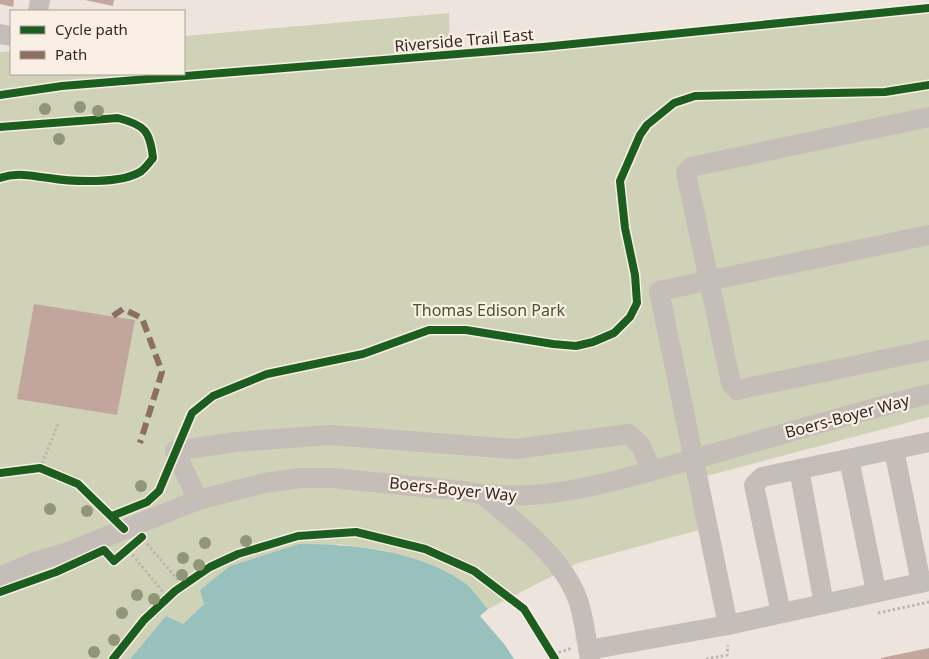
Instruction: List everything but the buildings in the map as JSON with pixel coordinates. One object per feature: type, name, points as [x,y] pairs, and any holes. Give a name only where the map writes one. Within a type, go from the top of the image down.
[{"type":"street","points":[[929,117],[691,167],[686,173],[731,383],[737,390],[929,350]]},
{"type":"street","points":[[732,634],[659,292],[929,235]]},
{"type":"street","name":"Boers-Boyer Way","points":[[0,577],[37,561],[198,500],[237,489],[301,478],[360,480],[483,495],[514,497],[543,495],[651,470],[929,394]]},
{"type":"street","points":[[198,500],[175,450],[235,442],[330,434],[515,449],[629,434],[641,446],[651,470]]},
{"type":"street","points":[[781,613],[754,485],[762,477],[929,442]]},
{"type":"street","points":[[483,495],[523,527],[554,560],[576,595],[589,655],[732,634],[781,613],[876,591],[925,582],[894,450]]},
{"type":"street","points":[[849,459],[876,591]]},
{"type":"street","points":[[799,469],[824,604]]},
{"type":"street","name":"Boers-Boyer Way","points":[[0,562],[37,561]]},
{"type":"path","points":[[40,469],[59,422]]},
{"type":"path","points":[[114,533],[128,550],[165,601],[186,584],[142,537],[128,550],[121,556]]},
{"type":"path","points":[[871,614],[929,602]]},
{"type":"path","points":[[706,659],[727,655],[727,645],[732,634]]},
{"type":"path","points":[[549,647],[555,659]]},
{"type":"green space","name":"Thomas Edison Park","points":[[929,11],[929,417],[688,481],[699,530],[578,563],[488,609],[463,581],[423,562],[382,550],[338,544],[204,604],[183,624],[166,616],[130,659],[0,659],[0,52],[10,51],[10,75],[185,75],[185,36],[449,13],[450,52]]},
{"type":"water","points":[[299,544],[341,545],[384,551],[424,562],[444,571],[473,590],[488,609],[480,616],[505,645],[514,659],[130,659],[166,616],[183,624],[204,604],[200,590],[230,566]]},
{"type":"marked path","points":[[113,316],[123,309],[142,318],[162,372],[140,443]]},
{"type":"cycle path","name":"Riverside Trail East","points":[[0,95],[62,86],[543,47],[929,8]]},
{"type":"cycle path","points":[[112,516],[147,502],[159,491],[192,413],[213,396],[267,374],[363,354],[429,330],[466,330],[576,346],[593,342],[614,333],[630,317],[637,303],[635,275],[625,228],[620,181],[640,135],[647,125],[674,103],[695,96],[885,92],[929,85]]},
{"type":"cycle path","points":[[0,127],[118,118],[134,123],[144,130],[150,141],[153,158],[140,172],[121,179],[96,181],[18,175],[0,178]]},
{"type":"cycle path","points":[[0,473],[40,468],[78,484],[124,529]]},
{"type":"cycle path","points":[[113,659],[144,620],[175,591],[210,567],[238,554],[298,536],[356,532],[425,549],[474,571],[524,609],[555,659]]},
{"type":"cycle path","points":[[0,592],[56,572],[104,550],[114,561],[142,537]]}]
